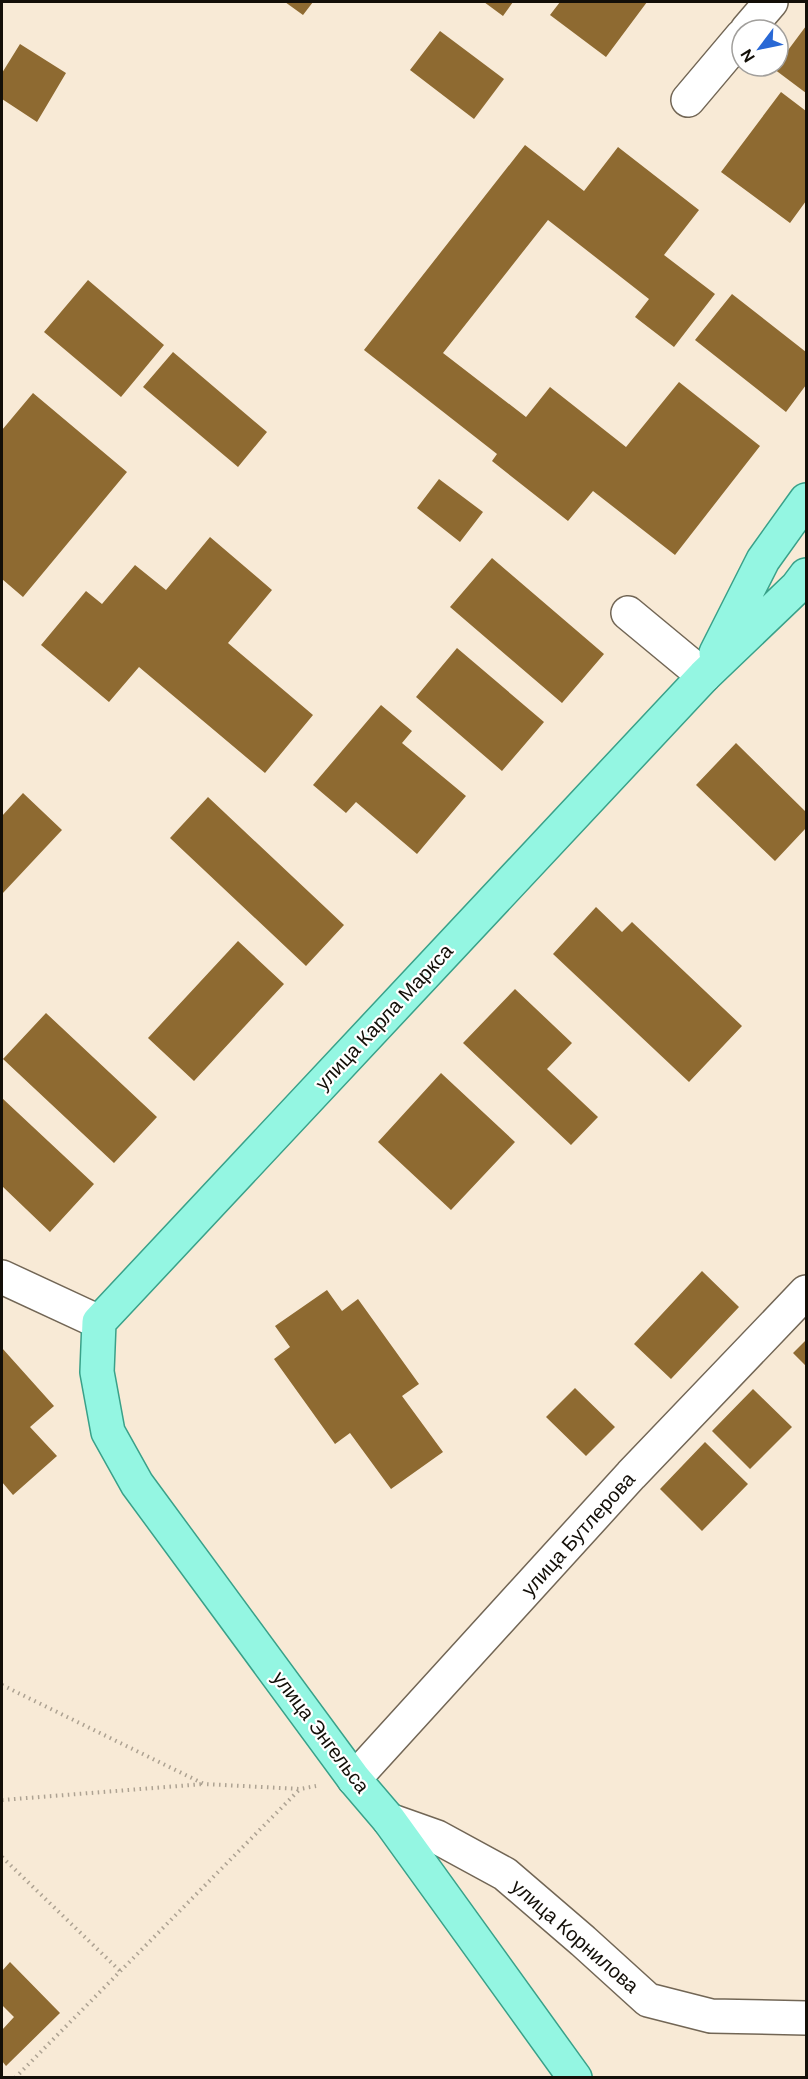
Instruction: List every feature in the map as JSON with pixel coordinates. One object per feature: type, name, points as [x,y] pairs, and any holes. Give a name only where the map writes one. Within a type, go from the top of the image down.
[{"type":"main road","name":"улица Карла Маркса","points":[[705,676],[763,560],[807,500]]},
{"type":"main road","points":[[763,560],[802,581]]},
{"type":"main road","name":"улица Карла Маркса","points":[[99,1322],[705,676],[802,581]]},
{"type":"main road","name":"улица Энгельса","points":[[99,1322],[97,1372],[108,1431],[137,1485],[354,1779],[389,1820],[575,2078]]},
{"type":"street","points":[[757,18],[771,2]]},
{"type":"street","points":[[688,100],[730,50]]},
{"type":"street","points":[[628,613],[705,676]]},
{"type":"street","points":[[2,1277],[99,1322]]},
{"type":"street","name":"улица Бутлерова","points":[[354,1779],[631,1475],[807,1292]]},
{"type":"street","name":"улица Корнилова","points":[[389,1820],[437,1837],[505,1874],[648,2000],[711,2016],[807,2018]]},
{"type":"path","points":[[2,1685],[204,1784]]},
{"type":"path","points":[[2,1800],[204,1784],[300,1789],[15,2078]]},
{"type":"path","points":[[2,1857],[120,1971]]},
{"type":"building","points":[[285,2],[313,2],[303,15]]},
{"type":"building","points":[[484,2],[513,2],[503,16]]},
{"type":"building","points":[[560,2],[647,2],[606,57],[550,15]]},
{"type":"building","points":[[806,26],[806,93],[786,78],[790,78],[790,48]]},
{"type":"building","points":[[440,31],[504,79],[474,119],[410,70]]},
{"type":"building","points":[[20,44],[66,73],[37,122],[2,99],[2,73]]},
{"type":"building","points":[[781,92],[806,111],[806,201],[790,223],[721,172]]},
{"type":"building","points":[[525,145],[584,191],[618,147],[699,210],[664,255],[715,294],[674,347],[635,317],[649,299],[548,220],[443,353],[526,417],[550,387],[626,447],[679,382],[760,446],[675,555],[593,491],[568,521],[492,461],[497,454],[364,350]]},
{"type":"building","points":[[88,280],[164,345],[121,397],[44,332]]},
{"type":"building","points":[[732,294],[806,352],[806,385],[786,412],[695,340]]},
{"type":"building","points":[[173,352],[267,432],[238,467],[143,387]]},
{"type":"building","points":[[33,393],[127,472],[23,597],[2,579],[2,430]]},
{"type":"building","points":[[439,479],[483,512],[460,542],[417,508]]},
{"type":"building","points":[[210,537],[272,590],[228,643],[313,715],[265,773],[139,667],[109,702],[41,645],[86,591],[102,604],[135,565],[166,590]]},
{"type":"building","points":[[492,558],[604,654],[562,703],[450,607]]},
{"type":"building","points":[[457,648],[544,722],[502,771],[416,697]]},
{"type":"building","points":[[381,705],[412,731],[402,743],[466,796],[417,854],[356,802],[346,813],[313,785]]},
{"type":"building","points":[[736,743],[806,812],[806,828],[775,861],[696,785]]},
{"type":"building","points":[[23,793],[62,830],[2,894],[2,816]]},
{"type":"building","points":[[208,797],[344,925],[306,966],[170,838]]},
{"type":"building","points":[[596,907],[622,932],[632,922],[742,1026],[689,1082],[553,954]]},
{"type":"building","points":[[238,941],[284,984],[194,1081],[148,1038]]},
{"type":"building","points":[[515,989],[572,1043],[547,1069],[598,1117],[571,1145],[463,1043]]},
{"type":"building","points":[[46,1013],[157,1117],[114,1163],[3,1059]]},
{"type":"building","points":[[441,1073],[515,1142],[451,1210],[378,1142]]},
{"type":"building","points":[[2,1098],[94,1184],[50,1232],[2,1186]]},
{"type":"building","points":[[702,1271],[739,1307],[671,1379],[634,1344]]},
{"type":"building","points":[[327,1290],[342,1311],[358,1299],[419,1384],[402,1396],[443,1452],[391,1489],[350,1433],[335,1444],[274,1359],[290,1347],[275,1326]]},
{"type":"building","points":[[806,1340],[806,1366],[793,1353]]},
{"type":"building","points":[[2,1348],[54,1406],[30,1427],[57,1456],[13,1495],[2,1482]]},
{"type":"building","points":[[575,1388],[615,1427],[586,1456],[546,1417]]},
{"type":"building","points":[[753,1389],[792,1427],[750,1469],[712,1431]]},
{"type":"building","points":[[705,1442],[748,1484],[702,1531],[660,1489]]},
{"type":"building","points":[[10,1962],[60,2013],[6,2066],[2,2061],[2,2030],[14,2017],[2,2005],[2,1971]]}]
